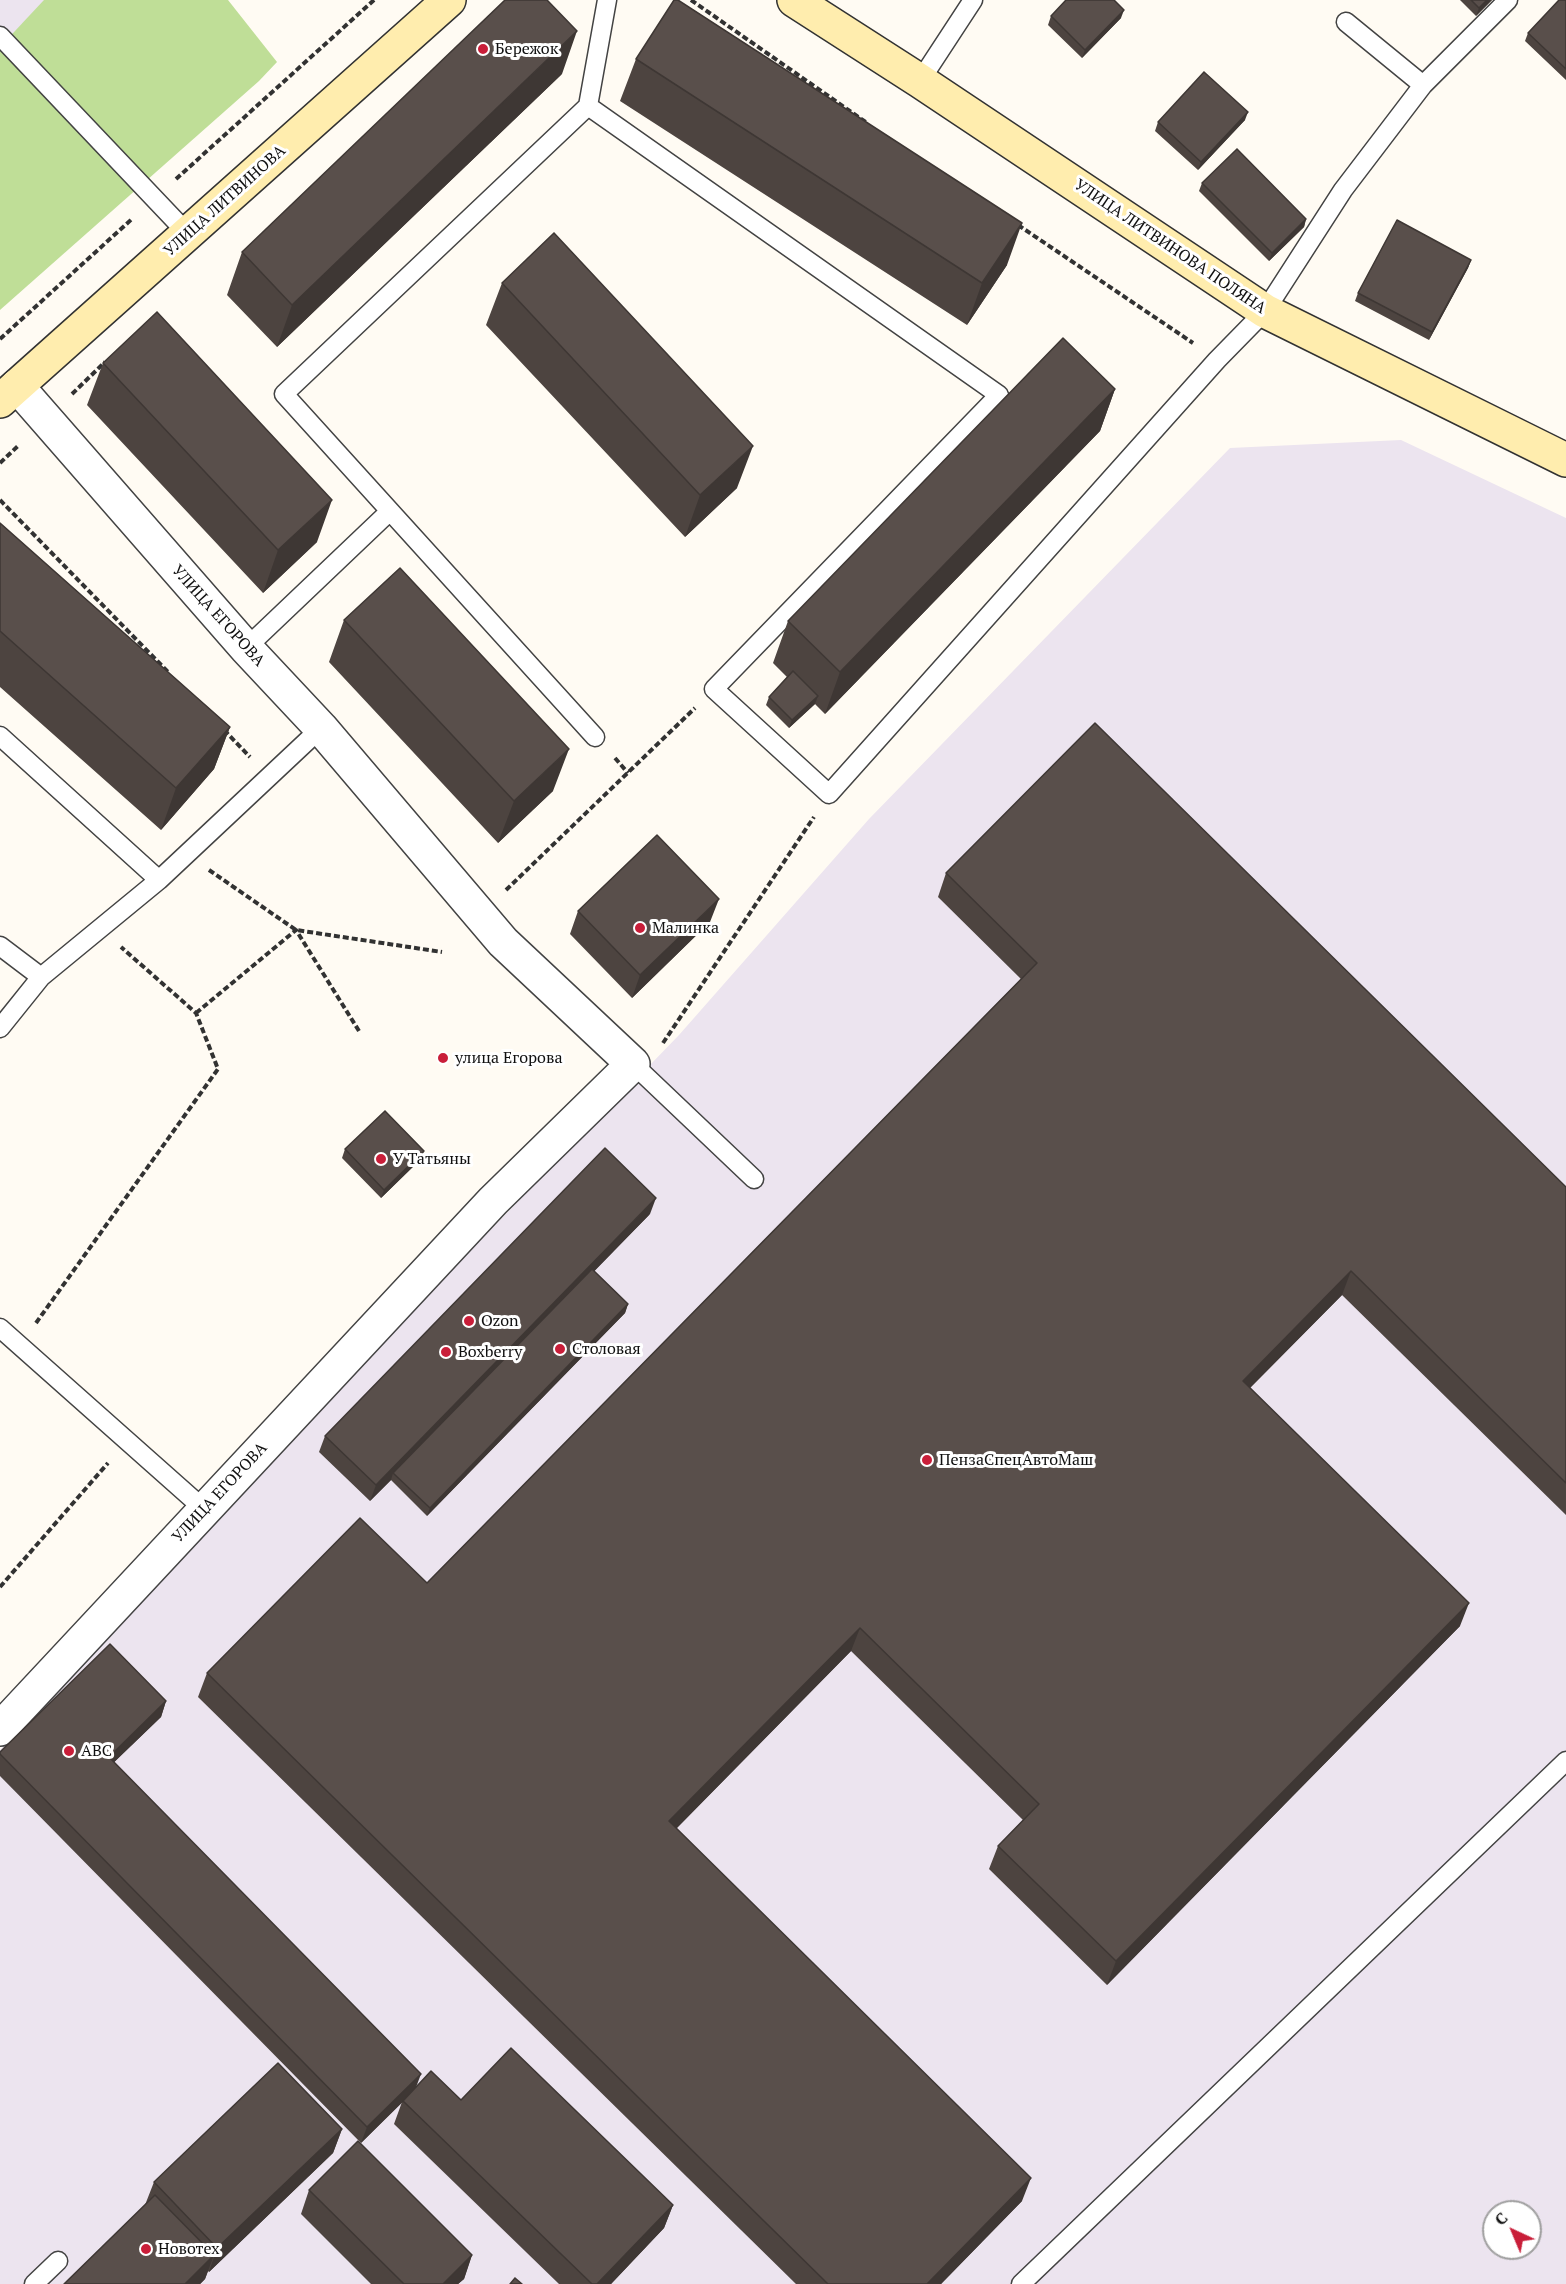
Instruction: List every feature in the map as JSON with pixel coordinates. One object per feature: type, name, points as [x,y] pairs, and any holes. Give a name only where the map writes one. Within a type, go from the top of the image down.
[{"type":"main road","name":"УЛИЦА ЛИТВИНОВА","points":[[8,394],[449,0]]},
{"type":"main road","name":"УЛИЦА ЛИТВИНОВА ПОЛЯНА","points":[[794,0],[1266,311],[1566,460]]},
{"type":"street","name":"УЛИЦА ЕГОРОВА","points":[[0,1729],[493,1201],[633,1064],[502,942],[321,728],[8,394]]},
{"type":"lane","points":[[595,736],[284,394],[588,106],[607,0]]},
{"type":"lane","points":[[920,81],[973,0]]},
{"type":"lane","points":[[588,106],[999,394],[714,688],[829,794],[1217,360],[1266,311],[1343,190],[1423,85],[1508,0]]},
{"type":"lane","points":[[1346,21],[1423,85]]},
{"type":"lane","points":[[0,36],[188,234]]},
{"type":"lane","points":[[246,648],[390,511]]},
{"type":"lane","points":[[0,1028],[41,977],[159,880],[321,728]]},
{"type":"lane","points":[[0,736],[159,880]]},
{"type":"lane","points":[[0,946],[41,977]]},
{"type":"lane","points":[[633,1064],[754,1179]]},
{"type":"lane","points":[[0,1328],[205,1510]]},
{"type":"lane","points":[[1021,2284],[1566,1761]]},
{"type":"lane","points":[[34,2284],[58,2261]]},
{"type":"path","points":[[0,339],[374,0]]},
{"type":"path","points":[[691,0],[870,124]]},
{"type":"path","points":[[1009,219],[1217,360]]},
{"type":"path","points":[[0,500],[171,676]]},
{"type":"path","points":[[505,891],[714,688]]},
{"type":"path","points":[[220,726],[270,777]]},
{"type":"path","points":[[187,854],[296,930],[359,1031]]},
{"type":"path","points":[[20,1345],[218,1069],[196,1013],[100,928]]},
{"type":"path","points":[[196,1013],[296,930],[442,952]]},
{"type":"path","points":[[0,1587],[127,1441]]},
{"type":"shaded area","points":[[0,0],[53,0],[0,57]]},
{"type":"shaded area","points":[[1401,440],[1566,518],[1566,2284],[0,2284],[0,1750],[228,1501],[679,1035],[869,819],[1230,448]]},
{"type":"green space","points":[[44,0],[228,0],[277,62],[259,81],[0,310],[0,47]]},
{"type":"building","points":[[505,0],[547,0],[577,31],[292,305],[242,252]]},
{"type":"building","points":[[674,0],[678,0],[1022,223],[982,283],[636,59]]},
{"type":"building","points":[[1066,0],[1114,0],[1124,10],[1085,50],[1051,16]]},
{"type":"building","points":[[1471,0],[1487,0],[1479,8]]},
{"type":"building","points":[[1559,0],[1566,0],[1566,69],[1528,33]]},
{"type":"building","points":[[1204,72],[1248,112],[1201,162],[1158,122]]},
{"type":"building","points":[[1237,149],[1306,219],[1272,253],[1202,183]]},
{"type":"building","points":[[1397,220],[1471,260],[1432,332],[1358,293]]},
{"type":"building","points":[[554,233],[753,446],[700,495],[502,283]]},
{"type":"building","points":[[157,312],[332,500],[278,550],[103,363]]},
{"type":"building","points":[[1063,338],[1115,389],[840,672],[788,621]]},
{"type":"building","points":[[0,523],[230,727],[176,788],[0,631]]},
{"type":"building","points":[[400,568],[569,749],[514,801],[344,620]]},
{"type":"building","points":[[793,671],[818,696],[792,720],[769,697]]},
{"type":"building","name":"ПензаСпецАвтоМаш","points":[[1095,723],[1566,1187],[1566,1483],[1351,1271],[1243,1381],[1469,1603],[1116,1961],[998,1846],[1039,1804],[860,1628],[669,1821],[1031,2178],[927,2284],[828,2284],[207,1673],[360,1518],[427,1583],[1037,963],[946,873]]},
{"type":"building","name":"Малинка","points":[[657,835],[719,899],[640,975],[578,911]]},
{"type":"building","name":"У Татьяны","points":[[385,1111],[424,1151],[384,1190],[345,1149]]},
{"type":"building","points":[[605,1148],[656,1198],[376,1485],[325,1436]]},
{"type":"building","points":[[592,1269],[628,1304],[430,1508],[393,1473]]},
{"type":"building","points":[[110,1644],[166,1701],[109,1757],[421,2074],[367,2127],[0,1754]]},
{"type":"building","points":[[511,2048],[673,2205],[597,2284],[592,2284],[403,2101],[431,2071],[461,2100]]},
{"type":"building","points":[[278,2063],[342,2129],[217,2248],[154,2182]]},
{"type":"building","points":[[358,2141],[472,2255],[443,2284],[404,2284],[309,2190]]},
{"type":"building","points":[[155,2195],[214,2255],[185,2284],[64,2284]]},
{"type":"building","points":[[515,2278],[522,2284],[510,2284]]},
{"type":"place","name":"Бережок","points":[[483,49]]},
{"type":"place","name":"Малинка","points":[[640,928]]},
{"type":"place","name":"улица Егорова","points":[[443,1058]]},
{"type":"place","name":"У Татьяны","points":[[381,1159]]},
{"type":"place","name":"Ozon","points":[[469,1321]]},
{"type":"place","name":"Столовая","points":[[560,1349]]},
{"type":"place","name":"Boxberry","points":[[446,1352]]},
{"type":"place","name":"ПензаСпецАвтоМаш","points":[[927,1460]]},
{"type":"place","name":"ABC","points":[[69,1751]]},
{"type":"place","name":"Новотех","points":[[146,2249]]}]
